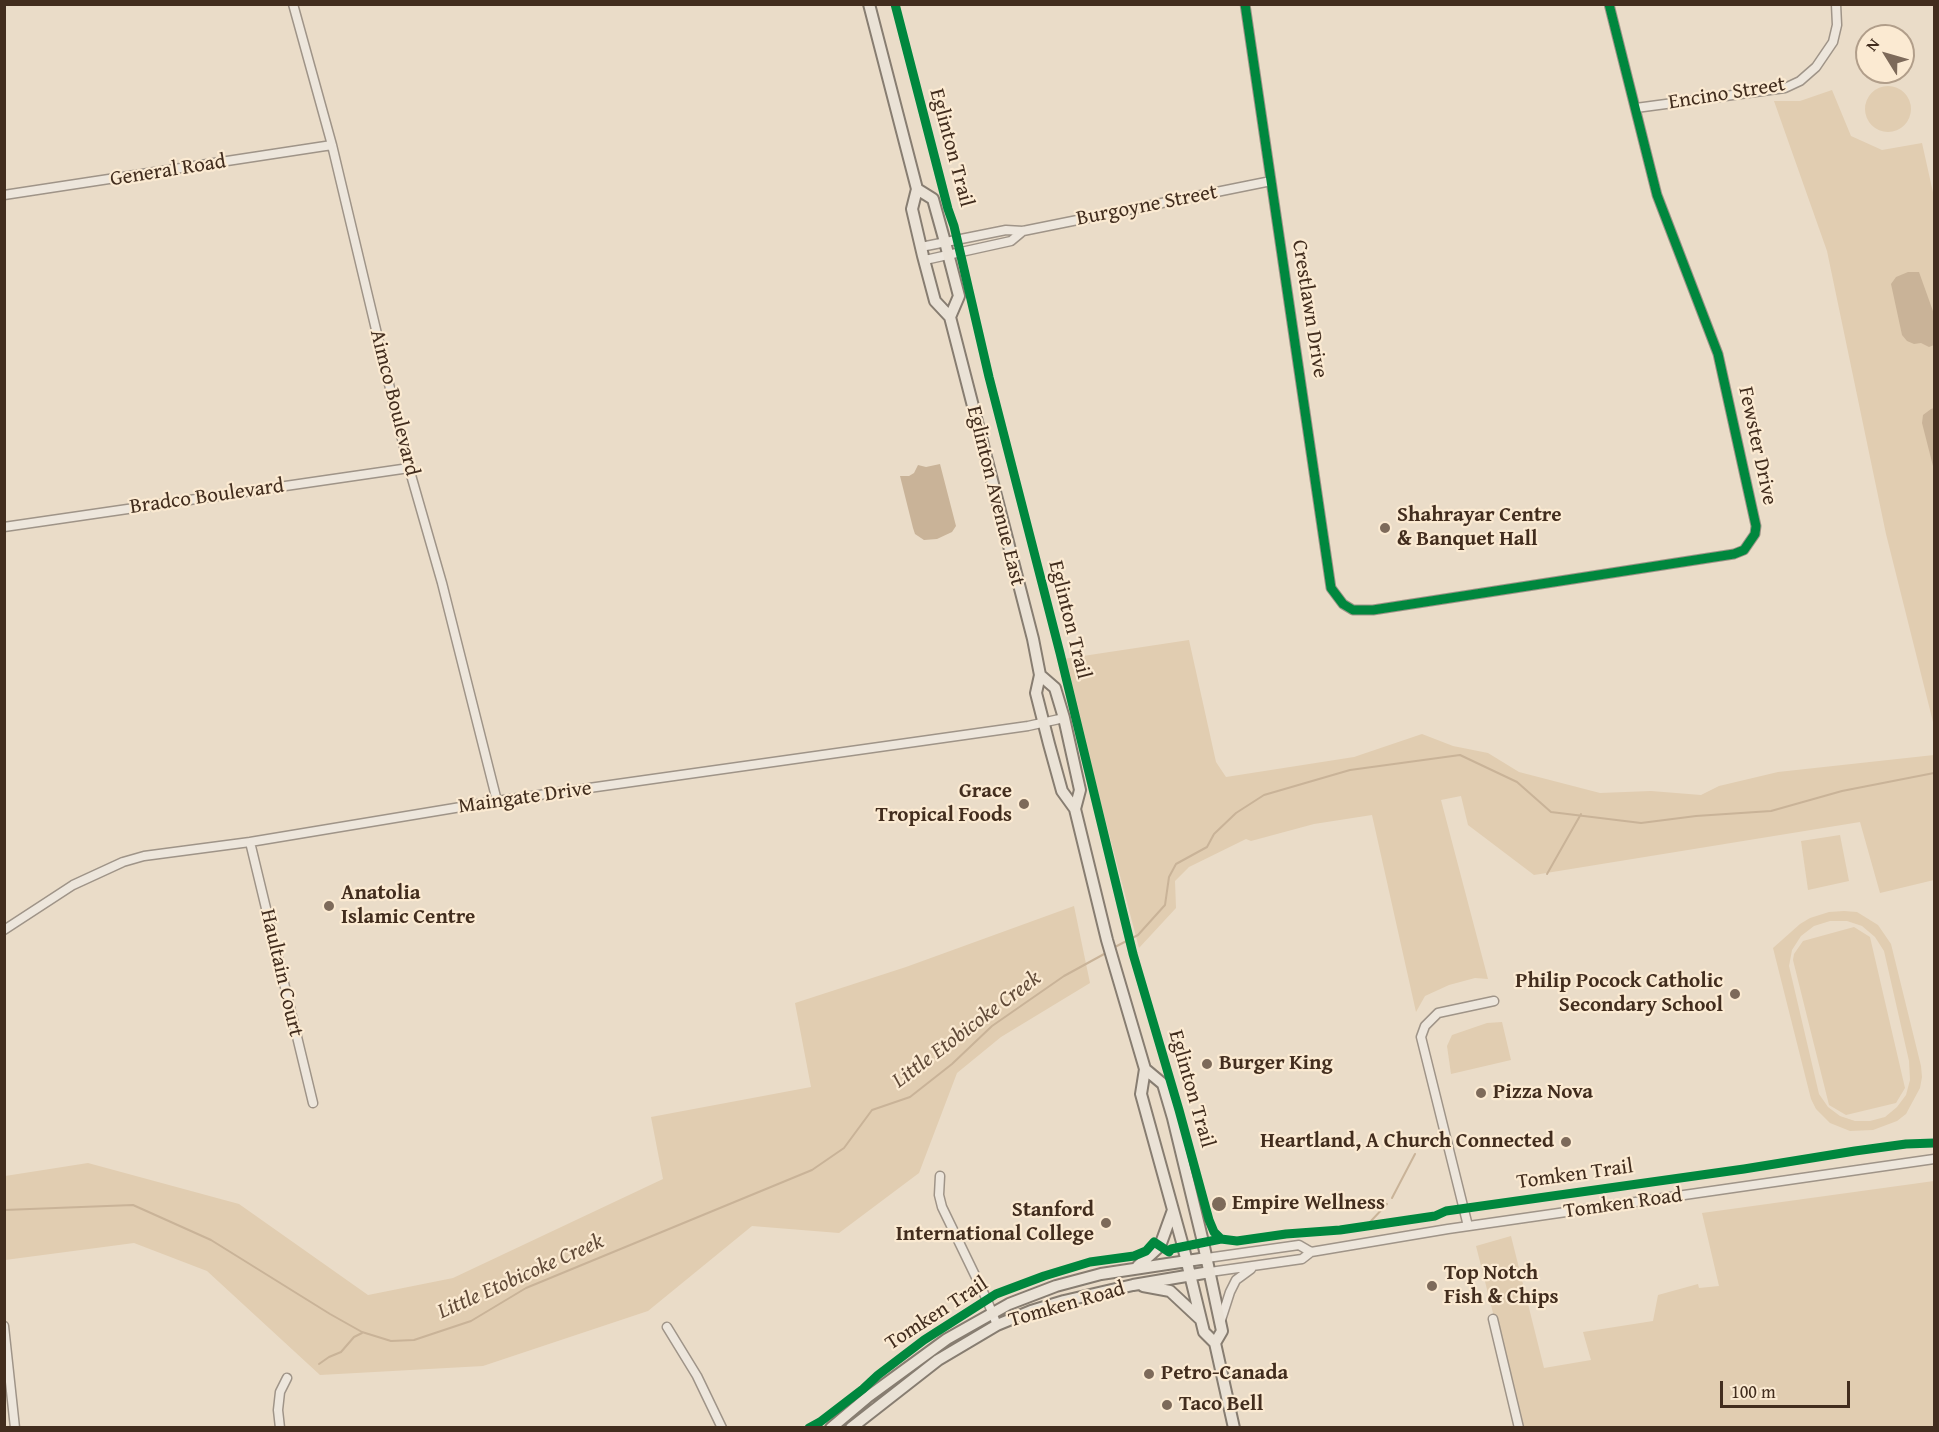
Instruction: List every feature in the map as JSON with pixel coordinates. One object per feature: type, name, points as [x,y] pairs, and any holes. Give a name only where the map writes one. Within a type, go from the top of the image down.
[{"type":"main road","name":"Eglinton Avenue East","points":[[869,4],[917,189],[912,209],[921,247],[935,301],[950,317],[1033,639],[1040,675],[1036,693],[1062,791],[1075,809],[1107,940],[1145,1069],[1141,1094],[1187,1261],[1200,1319],[1204,1332],[1215,1343],[1234,1428]]},
{"type":"main road","name":"Eglinton Avenue East","points":[[917,189],[933,199],[959,296],[950,317]]},
{"type":"main road","name":"Eglinton Avenue East","points":[[1040,675],[1055,688],[1064,718],[1080,790],[1075,809]]},
{"type":"main road","name":"Eglinton Avenue East","points":[[1145,1069],[1163,1084],[1173,1118],[1222,1331],[1215,1343]]},
{"type":"main road","points":[[1135,1268],[1151,1257],[1160,1246],[1173,1210]]},
{"type":"main road","name":"Tomken Road","points":[[831,1428],[922,1357],[992,1313],[1029,1296],[1071,1281],[1135,1268],[1207,1258]]},
{"type":"main road","name":"Tomken Road","points":[[851,1428],[938,1360],[997,1325],[1064,1301],[1133,1285],[1210,1272]]},
{"type":"main road","points":[[1133,1285],[1170,1292],[1200,1319]]},
{"type":"street","name":"Aimco Boulevard","points":[[293,4],[332,145],[409,468],[442,583],[497,801]]},
{"type":"street","name":"Crestlawn Drive","points":[[1245,4],[1331,588],[1343,604],[1353,610]]},
{"type":"street","name":"Fewster Drive","points":[[1353,610],[1373,610],[1734,555],[1744,550],[1755,534],[1756,526],[1718,354],[1657,195],[1610,4]]},
{"type":"street","name":"Encino Street","points":[[1636,108],[1785,88],[1800,81],[1816,67],[1833,42],[1837,25],[1836,4]]},
{"type":"street","name":"General Road","points":[[4,195],[332,145]]},
{"type":"street","name":"Burgoyne Street","points":[[921,247],[1006,230],[1023,231],[1271,181]]},
{"type":"street","name":"Burgoyne Street","points":[[925,260],[1011,241],[1023,231]]},
{"type":"street","name":"Bradco Boulevard","points":[[4,526],[409,468]]},
{"type":"street","name":"Maingate Drive","points":[[4,930],[73,885],[123,862],[144,856],[250,842],[497,801],[785,761],[1044,723],[1064,718]]},
{"type":"street","name":"Haultain Court","points":[[250,842],[313,1103]]},
{"type":"street","points":[[1468,1226],[1421,1036],[1425,1026],[1438,1013],[1494,1001]]},
{"type":"street","name":"Tomken Road","points":[[1210,1272],[1302,1259],[1311,1252],[1468,1226],[1935,1159]]},
{"type":"street","points":[[940,1176],[939,1195],[942,1206],[997,1325]]},
{"type":"street","name":"Tomken Road","points":[[1207,1258],[1299,1245],[1311,1252]]},
{"type":"street","points":[[1220,1323],[1236,1280],[1254,1267]]},
{"type":"street","points":[[1493,1319],[1519,1428]]},
{"type":"street","points":[[4,1326],[15,1428]]},
{"type":"street","points":[[667,1327],[709,1398],[722,1428]]},
{"type":"street","points":[[280,1428],[280,1392],[286,1378]]},
{"type":"shaded area","points":[[1888,86],[1904,93],[1911,109],[1904,125],[1888,132],[1872,125],[1865,109],[1872,93]]},
{"type":"shaded area","points":[[1832,90],[1851,136],[1882,150],[1922,143],[1934,197],[1934,726],[1886,534],[1827,251],[1774,101],[1800,101]]},
{"type":"shaded area","points":[[1908,272],[1919,272],[1934,314],[1934,345],[1929,347],[1907,341],[1902,335],[1891,284],[1896,277]]},
{"type":"shaded area","points":[[1934,408],[1934,470],[1922,423],[1923,415]]},
{"type":"shaded area","points":[[940,464],[956,526],[952,532],[937,539],[924,540],[915,534],[900,476],[909,476],[914,473],[918,465],[926,467]]},
{"type":"shaded area","points":[[1189,640],[1216,762],[1226,777],[1354,757],[1422,734],[1453,746],[1488,753],[1519,772],[1600,793],[1651,791],[1701,795],[1719,786],[1778,772],[1934,755],[1934,880],[1880,893],[1860,822],[1534,875],[1468,825],[1461,796],[1441,800],[1488,979],[1475,978],[1449,985],[1425,996],[1416,1012],[1372,815],[1314,824],[1251,841],[1246,839],[1189,867],[1175,881],[1176,908],[1139,948],[1063,659]]},
{"type":"shaded area","points":[[1840,835],[1849,881],[1808,890],[1801,841]]},
{"type":"shaded area","points":[[1074,906],[1090,983],[1001,1037],[957,1073],[919,1173],[839,1233],[752,1226],[648,1311],[483,1366],[320,1375],[207,1271],[134,1243],[5,1260],[5,1176],[88,1163],[239,1204],[368,1295],[453,1278],[663,1179],[651,1117],[811,1087],[795,1003],[906,967]]},
{"type":"shaded area","points":[[1829,912],[1857,912],[1878,925],[1891,944],[1921,1066],[1920,1088],[1906,1114],[1897,1121],[1873,1130],[1850,1131],[1830,1123],[1816,1109],[1811,1099],[1773,948],[1800,924]],"holes":[[[1830,921],[1847,921],[1862,926],[1875,937],[1884,951],[1909,1061],[1910,1080],[1906,1095],[1885,1117],[1870,1121],[1855,1121],[1840,1116],[1828,1107],[1819,1094],[1789,966],[1792,950],[1801,936],[1814,926]]]},
{"type":"shaded area","points":[[1854,927],[1870,937],[1905,1088],[1896,1103],[1846,1115],[1829,1105],[1793,960],[1794,954],[1803,941]]},
{"type":"shaded area","points":[[1502,1022],[1511,1060],[1451,1074],[1447,1046],[1452,1035],[1487,1023]]},
{"type":"shaded area","points":[[1934,1181],[1934,1427],[1522,1427],[1476,1246],[1511,1236],[1544,1368],[1591,1360],[1583,1332],[1653,1321],[1658,1295],[1698,1284],[1699,1288],[1719,1286],[1702,1213]]},
{"type":"waterway","name":"Little Etobicoke Creek","points":[[1113,948],[1138,935],[1165,905],[1169,877],[1176,864],[1207,847],[1214,834],[1236,813],[1264,795],[1350,770],[1460,755],[1517,782],[1551,812],[1641,823],[1696,816],[1771,811],[1842,791],[1934,773]]},
{"type":"waterway","points":[[1547,874],[1581,814]]},
{"type":"waterway","name":"Little Etobicoke Creek","points":[[4,1210],[133,1205],[211,1240],[362,1332],[391,1341],[414,1340],[471,1321],[526,1288],[812,1170],[844,1148],[872,1110],[910,1097],[952,1064],[992,1026],[1064,976],[1106,953]]},
{"type":"waterway","points":[[1392,1198],[1415,1154]]},
{"type":"waterway","points":[[1370,1222],[1387,1204]]},
{"type":"waterway","points":[[319,1364],[341,1352],[354,1337],[362,1333]]},
{"type":"cycle path","name":"Eglinton Trail","points":[[895,4],[954,226],[989,377],[1060,653],[1133,954],[1209,1220],[1214,1232],[1221,1239]]},
{"type":"cycle path","points":[[1245,4],[1331,588],[1343,604],[1353,610],[1373,610],[1734,554],[1744,550],[1755,534],[1756,526],[1718,354],[1657,195],[1609,4]]},
{"type":"cycle path","name":"Tomken Trail","points":[[809,1428],[820,1422],[924,1340],[996,1294],[1090,1262],[1134,1256],[1146,1251],[1154,1242],[1169,1252],[1171,1249],[1221,1239],[1237,1241],[1340,1230],[1435,1216],[1446,1211],[1855,1151],[1906,1144],[1934,1143]]},
{"type":"place","name":"Shahrayar Centre & Banquet Hall","points":[[1385,528]]},
{"type":"place","name":"Grace Tropical Foods","points":[[1024,804]]},
{"type":"place","name":"Anatolia Islamic Centre","points":[[329,906]]},
{"type":"place","name":"Philip Pocock Catholic Secondary School","points":[[1735,994]]},
{"type":"place","name":"Burger King","points":[[1207,1064]]},
{"type":"place","name":"Pizza Nova","points":[[1481,1093]]},
{"type":"place","name":"Heartland, A Church Connected","points":[[1566,1142]]},
{"type":"place","name":"Empire Wellness","points":[[1219,1204]]},
{"type":"place","name":"Stanford International College","points":[[1106,1223]]},
{"type":"place","name":"Top Notch Fish & Chips","points":[[1432,1286]]},
{"type":"place","name":"Petro-Canada","points":[[1149,1374]]},
{"type":"place","name":"Taco Bell","points":[[1167,1405]]}]
